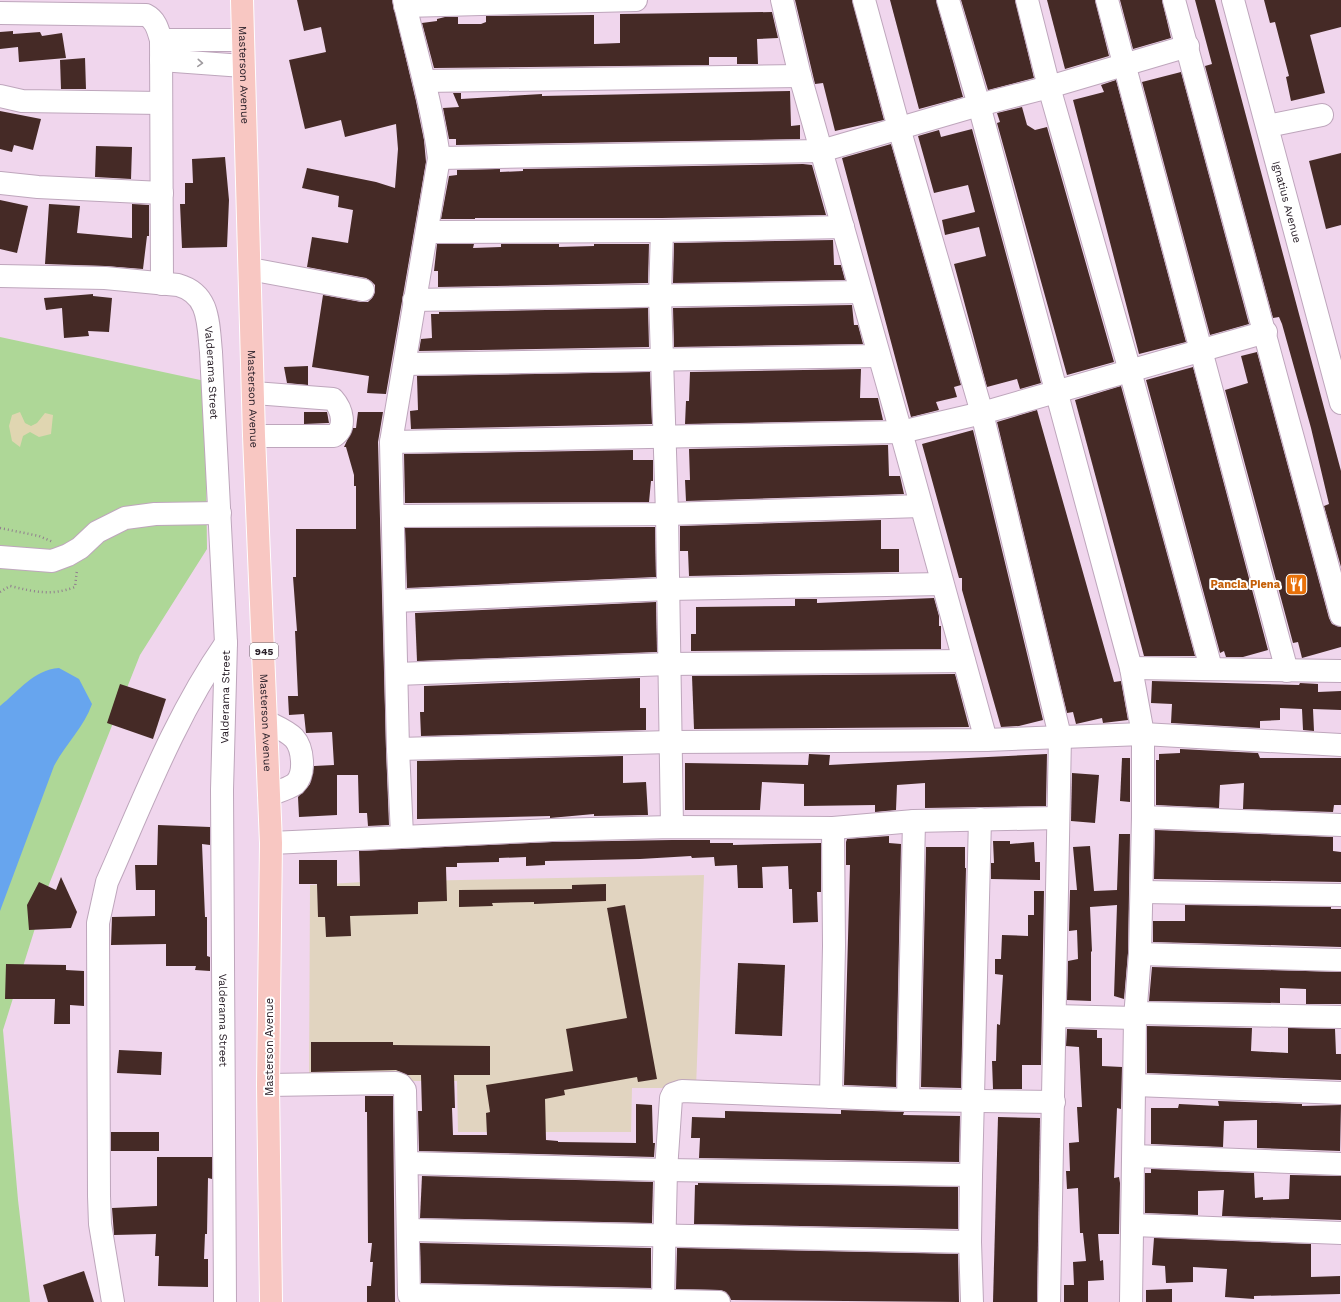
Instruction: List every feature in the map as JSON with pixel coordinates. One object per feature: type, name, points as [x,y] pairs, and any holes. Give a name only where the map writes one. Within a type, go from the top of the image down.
[{"type":"main road","name":"Masterson Avenue","points":[[242,0],[254,436],[271,843],[268,1085],[271,1302]]},
{"type":"street","points":[[402,836],[398,749],[391,442],[405,364],[414,300],[428,232],[439,158],[436,133],[404,3],[636,0]]},
{"type":"street","points":[[782,0],[800,76],[878,356],[901,432],[986,740]]},
{"type":"street","points":[[864,0],[899,128],[982,413],[1060,736],[1049,1302]]},
{"type":"street","points":[[948,0],[979,105],[1131,668],[1143,734],[1142,892],[1140,954],[1135,1015],[1131,1302]]},
{"type":"street","points":[[1027,0],[1049,87],[1130,371],[1211,668]]},
{"type":"street","points":[[1107,0],[1287,671]]},
{"type":"street","points":[[1174,0],[1188,46],[1244,258],[1266,332],[1341,615]]},
{"type":"street","name":"Ignatius Avenue","points":[[1233,0],[1341,403]]},
{"type":"street","points":[[0,13],[146,15],[156,24],[161,50],[162,284]]},
{"type":"street","points":[[161,50],[243,40]]},
{"type":"street","points":[[439,158],[821,151],[1188,46]]},
{"type":"street","points":[[161,50],[243,66]]},
{"type":"street","points":[[424,81],[800,76]]},
{"type":"street","points":[[0,96],[22,101],[161,102]]},
{"type":"street","points":[[1268,126],[1322,115]]},
{"type":"street","points":[[0,183],[38,187],[162,193]]},
{"type":"street","points":[[428,232],[662,231],[843,227]]},
{"type":"street","points":[[662,231],[660,296],[667,514],[672,827]]},
{"type":"street","points":[[250,269],[363,290]]},
{"type":"street","name":"Valderama Street","points":[[0,276],[105,278],[162,284],[178,284],[196,293],[205,310],[211,352],[226,643],[222,790],[226,1302]]},
{"type":"street","points":[[414,300],[861,292]]},
{"type":"street","points":[[391,442],[901,432],[982,413],[1130,371],[1201,349],[1266,332]]},
{"type":"street","points":[[405,364],[878,356]]},
{"type":"street","points":[[254,393],[333,400],[339,405],[342,418],[340,427],[334,436],[254,436]]},
{"type":"street","points":[[393,516],[667,514],[921,506]]},
{"type":"street","points":[[0,557],[52,561],[68,555],[80,548],[97,532],[125,518],[155,514],[220,514]]},
{"type":"street","points":[[395,601],[668,589],[942,584]]},
{"type":"street","points":[[113,1302],[100,1224],[99,1196],[98,923],[101,904],[107,882],[174,732],[204,674],[226,643]]},
{"type":"street","points":[[397,674],[670,664],[964,661]]},
{"type":"street","points":[[1131,668],[1341,671]]},
{"type":"street","points":[[266,722],[293,737],[300,751],[302,762],[301,774],[294,784],[269,795]]},
{"type":"street","points":[[398,749],[671,742],[986,740],[1143,734],[1341,745]]},
{"type":"street","points":[[1143,817],[1341,825]]},
{"type":"street","points":[[271,843],[402,836],[672,827],[833,828],[914,821],[1058,818]]},
{"type":"street","points":[[972,1302],[970,1242],[971,1175],[980,819]]},
{"type":"street","points":[[908,1100],[914,821]]},
{"type":"street","points":[[831,1097],[834,946],[833,828]]},
{"type":"street","points":[[1142,892],[1341,895]]},
{"type":"street","points":[[1140,954],[1341,960]]},
{"type":"street","points":[[1055,1016],[1135,1015],[1341,1017]]},
{"type":"street","points":[[268,1085],[396,1083],[401,1085],[405,1090],[409,1295],[719,1302]]},
{"type":"street","points":[[1135,1085],[1341,1093]]},
{"type":"street","points":[[663,1301],[666,1170],[671,1098],[676,1092],[682,1091],[974,1102],[1012,1100],[1054,1102]]},
{"type":"street","points":[[1134,1156],[1341,1164]]},
{"type":"street","points":[[407,1163],[666,1170],[971,1175]]},
{"type":"street","points":[[1133,1225],[1341,1233]]},
{"type":"street","points":[[408,1230],[970,1242]]},
{"type":"shaded area","points":[[704,875],[696,1088],[632,1088],[631,1132],[458,1132],[457,1081],[309,1081],[310,885],[363,882]]},
{"type":"green space","points":[[0,337],[205,381],[207,549],[140,655],[48,887],[3,1030],[18,1200],[30,1302],[0,1302]]},
{"type":"sand","points":[[20,412],[25,423],[31,426],[37,423],[45,413],[53,415],[51,434],[39,437],[30,432],[23,436],[20,447],[12,441],[9,426],[12,415]]},
{"type":"water","points":[[59,668],[79,679],[92,704],[89,712],[54,766],[0,911],[0,706],[34,677],[41,673]]},
{"type":"building","points":[[297,0],[392,0],[416,101],[424,140],[426,162],[386,394],[367,393],[369,376],[312,367],[323,295],[368,302],[375,292],[375,285],[366,278],[307,267],[312,237],[348,243],[353,210],[338,207],[339,196],[302,188],[307,168],[376,182],[395,188],[398,149],[396,124],[345,137],[341,120],[305,129],[289,60],[326,52],[321,27],[304,31]]},
{"type":"building","points":[[795,0],[852,0],[884,120],[835,131],[823,83],[815,84]]},
{"type":"building","points":[[890,0],[936,0],[963,97],[919,109]]},
{"type":"building","points":[[961,0],[1015,0],[1034,78],[988,90]]},
{"type":"building","points":[[1047,0],[1095,0],[1109,56],[1065,69]]},
{"type":"building","points":[[1120,0],[1162,0],[1171,38],[1133,49]]},
{"type":"building","points":[[1195,0],[1215,0],[1341,471],[1341,567],[1324,506],[1329,504],[1311,428],[1282,324],[1279,317],[1273,318],[1205,66],[1212,64]]},
{"type":"building","points":[[1264,0],[1341,0],[1341,27],[1310,35],[1325,93],[1291,101],[1286,77],[1289,76],[1275,22],[1270,23]]},
{"type":"building","points":[[772,12],[778,38],[757,39],[758,64],[737,64],[737,57],[709,57],[709,65],[434,68],[422,23],[437,21],[437,19],[445,17],[458,17],[458,24],[481,24],[486,22],[486,16],[594,15],[594,44],[620,43],[620,14]]},
{"type":"building","points":[[13,31],[13,34],[40,32],[42,36],[62,33],[66,58],[19,62],[18,47],[0,49],[0,32]]},
{"type":"building","points":[[85,58],[86,89],[61,89],[60,60]]},
{"type":"building","points":[[1181,72],[1249,324],[1210,335],[1142,82]]},
{"type":"building","points":[[1116,80],[1186,342],[1139,354],[1073,100],[1104,92],[1101,85]]},
{"type":"building","points":[[790,91],[791,126],[800,125],[800,139],[456,145],[456,139],[449,139],[443,108],[459,107],[453,93],[461,93],[461,99],[542,94],[542,96]]},
{"type":"building","points":[[1022,107],[1027,125],[1035,130],[1047,127],[1114,362],[1067,375],[997,123],[1000,122],[997,113]]},
{"type":"building","points":[[0,111],[41,119],[33,150],[14,145],[12,152],[0,149]]},
{"type":"building","points":[[972,129],[1041,383],[1020,389],[1017,379],[987,387],[954,264],[986,256],[979,227],[945,235],[942,220],[975,212],[968,185],[934,193],[918,136],[939,130],[941,137]]},
{"type":"building","points":[[891,144],[961,385],[954,387],[957,397],[936,402],[939,410],[911,417],[842,158]]},
{"type":"building","points":[[96,146],[132,147],[131,179],[95,177]]},
{"type":"building","points":[[1341,153],[1341,225],[1326,229],[1309,161]]},
{"type":"building","points":[[225,157],[229,200],[227,247],[182,248],[180,204],[185,204],[185,183],[193,183],[192,159]]},
{"type":"building","points":[[812,165],[826,215],[662,218],[441,219],[449,176],[457,175],[457,170],[500,169],[500,172],[523,171],[523,169]]},
{"type":"building","points":[[0,200],[28,206],[17,253],[0,249]]},
{"type":"building","points":[[49,204],[80,206],[77,233],[132,238],[132,204],[149,205],[149,236],[147,236],[143,269],[45,264]]},
{"type":"building","points":[[833,240],[834,265],[841,265],[845,280],[673,283],[674,243]]},
{"type":"building","points":[[437,244],[474,244],[473,248],[501,247],[501,244],[559,244],[559,247],[594,246],[594,244],[649,244],[648,283],[438,287],[438,271],[434,271]]},
{"type":"building","points":[[93,294],[93,296],[112,298],[109,332],[88,331],[89,336],[64,338],[62,308],[46,310],[44,298]]},
{"type":"building","points":[[852,305],[854,325],[858,325],[863,344],[674,347],[673,308]]},
{"type":"building","points":[[648,308],[649,347],[419,351],[421,339],[432,338],[431,314],[439,314],[439,312]]},
{"type":"building","points":[[1257,352],[1329,618],[1332,624],[1341,627],[1341,647],[1302,658],[1298,642],[1293,643],[1225,390],[1248,383],[1241,356]]},
{"type":"building","points":[[308,366],[308,385],[287,383],[284,367]]},
{"type":"building","points":[[1193,367],[1268,650],[1243,657],[1226,657],[1224,651],[1220,653],[1146,380]]},
{"type":"building","points":[[861,369],[860,398],[878,398],[883,420],[685,424],[686,401],[689,401],[690,372]]},
{"type":"building","points":[[650,372],[652,424],[411,429],[410,411],[418,410],[417,376]]},
{"type":"building","points":[[1121,386],[1195,656],[1144,656],[1075,400]]},
{"type":"building","points":[[1037,410],[1114,682],[1121,681],[1128,720],[1103,723],[1102,718],[1076,724],[1073,712],[1067,713],[997,422]]},
{"type":"building","points":[[304,412],[327,412],[329,423],[304,424]]},
{"type":"building","points":[[358,412],[383,412],[378,442],[389,825],[368,826],[367,813],[359,813],[358,775],[337,775],[337,815],[299,817],[298,797],[310,784],[314,766],[334,765],[332,732],[306,733],[304,714],[289,715],[288,696],[298,696],[295,631],[297,631],[293,577],[296,577],[296,529],[356,529],[356,486],[354,486],[354,475],[346,447],[344,447],[353,428],[356,428]]},
{"type":"building","points":[[973,430],[1043,720],[1019,726],[1001,727],[962,590],[962,578],[959,578],[922,444]]},
{"type":"building","points":[[888,445],[889,476],[900,476],[904,494],[686,501],[685,480],[690,480],[689,449]]},
{"type":"building","points":[[633,450],[633,460],[653,460],[653,481],[651,481],[649,502],[405,503],[404,454]]},
{"type":"building","points":[[881,520],[881,549],[899,549],[899,572],[689,576],[688,551],[680,551],[680,526]]},
{"type":"building","points":[[655,527],[656,577],[407,588],[405,528]]},
{"type":"building","points":[[934,598],[939,616],[939,626],[941,626],[941,649],[691,651],[691,634],[696,634],[696,607],[795,606],[795,599],[817,599],[817,603]]},
{"type":"building","points":[[656,602],[657,652],[417,661],[415,613]]},
{"type":"building","points":[[955,674],[969,727],[694,729],[692,676]]},
{"type":"building","points":[[640,678],[640,708],[646,708],[646,730],[421,736],[420,712],[424,712],[424,686]]},
{"type":"building","points":[[1152,681],[1299,685],[1300,683],[1318,684],[1318,692],[1341,691],[1341,710],[1313,709],[1314,731],[1303,730],[1302,709],[1280,708],[1280,720],[1260,721],[1260,728],[1171,723],[1172,704],[1151,703]]},
{"type":"building","points":[[120,684],[166,699],[153,739],[107,723]]},
{"type":"building","points":[[1180,749],[1258,753],[1260,758],[1341,758],[1341,805],[1334,805],[1333,812],[1243,809],[1244,783],[1220,785],[1219,808],[1156,805],[1156,760],[1159,760],[1159,754],[1180,753]]},
{"type":"building","points":[[809,754],[830,755],[829,765],[1047,754],[1046,806],[925,808],[925,783],[897,785],[896,810],[875,812],[875,805],[804,806],[804,784],[762,782],[760,810],[685,810],[685,763],[808,765]]},
{"type":"building","points":[[623,756],[623,783],[646,782],[648,815],[594,816],[594,814],[550,818],[550,816],[417,819],[417,761]]},
{"type":"building","points":[[1122,758],[1130,758],[1130,802],[1120,801]]},
{"type":"building","points":[[1072,773],[1099,775],[1095,823],[1071,821]]},
{"type":"building","points":[[158,825],[210,827],[210,845],[202,844],[205,917],[207,917],[207,956],[210,957],[210,971],[195,970],[196,966],[166,966],[166,944],[111,945],[112,917],[155,916],[155,890],[136,890],[135,865],[157,865]]},
{"type":"building","points":[[1155,830],[1333,837],[1333,851],[1341,852],[1341,882],[1154,879]]},
{"type":"building","points":[[1119,834],[1130,834],[1128,953],[1124,999],[1114,996],[1117,905],[1090,907],[1092,951],[1091,1001],[1067,1000],[1068,961],[1078,959],[1077,930],[1069,931],[1070,890],[1077,890],[1073,847],[1090,846],[1094,891],[1117,890]]},
{"type":"building","points":[[889,836],[889,843],[901,844],[896,1087],[844,1085],[850,865],[846,865],[846,842],[847,839]]},
{"type":"building","points":[[710,840],[710,843],[733,843],[733,845],[821,843],[821,892],[817,892],[818,922],[793,923],[792,889],[789,889],[788,866],[762,867],[763,888],[738,888],[737,865],[715,866],[714,857],[692,858],[691,856],[640,859],[545,861],[545,865],[526,866],[526,857],[499,858],[499,862],[457,863],[457,867],[446,867],[447,901],[418,902],[418,914],[350,916],[351,936],[326,937],[325,917],[318,917],[317,884],[299,884],[299,860],[337,860],[337,886],[360,886],[359,851],[552,842]]},
{"type":"building","points":[[993,841],[1010,841],[1010,844],[1034,842],[1035,862],[1040,862],[1040,880],[991,879],[991,863],[994,863]]},
{"type":"building","points":[[926,847],[965,847],[966,868],[961,1088],[921,1087]]},
{"type":"building","points":[[61,877],[77,912],[71,928],[29,930],[27,905],[39,882],[56,890]]},
{"type":"building","points":[[606,884],[606,901],[534,904],[534,902],[492,903],[493,906],[459,907],[459,890],[572,889],[572,885]]},
{"type":"building","points":[[1034,891],[1044,891],[1041,1065],[1022,1065],[1022,1089],[993,1089],[992,1061],[996,1061],[997,1024],[1000,1025],[1003,975],[995,974],[995,959],[1001,959],[1002,935],[1028,936],[1028,915],[1034,915]]},
{"type":"building","points":[[625,905],[657,1079],[638,1082],[637,1077],[564,1090],[565,1095],[545,1099],[546,1140],[558,1142],[636,1143],[636,1104],[652,1105],[653,1143],[655,1143],[654,1157],[419,1151],[418,1111],[422,1111],[421,1075],[407,1075],[396,1070],[311,1072],[311,1042],[393,1042],[393,1045],[490,1046],[490,1075],[454,1075],[455,1108],[452,1108],[453,1135],[487,1135],[486,1113],[490,1112],[486,1085],[573,1071],[566,1029],[627,1018],[607,908]]},
{"type":"building","points":[[1185,905],[1331,907],[1331,909],[1341,909],[1341,947],[1153,942],[1153,921],[1185,921]]},
{"type":"building","points":[[738,963],[785,965],[782,1036],[735,1034]]},
{"type":"building","points":[[6,964],[66,965],[66,970],[84,971],[84,1006],[70,1005],[70,1024],[54,1024],[55,999],[5,999]]},
{"type":"building","points":[[1152,967],[1341,972],[1341,1004],[1306,1004],[1306,989],[1280,988],[1280,1003],[1149,1001]]},
{"type":"building","points":[[1147,1026],[1252,1028],[1251,1051],[1288,1053],[1288,1028],[1335,1029],[1336,1054],[1341,1054],[1341,1080],[1147,1073]]},
{"type":"building","points":[[1067,1029],[1097,1030],[1097,1038],[1102,1038],[1102,1066],[1122,1067],[1121,1109],[1117,1108],[1114,1178],[1119,1177],[1120,1183],[1119,1234],[1098,1234],[1100,1261],[1103,1260],[1104,1280],[1088,1281],[1088,1302],[1064,1302],[1064,1285],[1074,1285],[1073,1262],[1086,1261],[1083,1233],[1080,1233],[1078,1188],[1067,1189],[1066,1171],[1070,1171],[1069,1143],[1079,1142],[1077,1107],[1082,1107],[1079,1047],[1066,1046]]},
{"type":"building","points":[[119,1050],[162,1052],[161,1075],[117,1073]]},
{"type":"building","points":[[365,1096],[393,1096],[395,1302],[367,1302],[367,1286],[371,1286],[373,1262],[370,1262],[372,1243],[368,1243],[367,1112],[365,1112]]},
{"type":"building","points":[[1218,1101],[1302,1104],[1302,1106],[1341,1105],[1340,1151],[1257,1148],[1257,1120],[1224,1121],[1223,1147],[1151,1144],[1151,1108],[1178,1108],[1179,1104],[1219,1106]]},
{"type":"building","points":[[841,1110],[904,1112],[903,1115],[960,1116],[959,1162],[699,1158],[700,1138],[691,1138],[692,1117],[725,1118],[725,1111],[841,1114]]},
{"type":"building","points":[[998,1117],[1040,1118],[1037,1302],[993,1302]]},
{"type":"building","points":[[111,1132],[159,1132],[159,1151],[111,1151]]},
{"type":"building","points":[[157,1157],[212,1157],[212,1179],[208,1178],[207,1234],[205,1234],[204,1259],[208,1259],[208,1287],[158,1286],[159,1256],[155,1256],[156,1234],[114,1235],[112,1208],[157,1206]]},
{"type":"building","points":[[1151,1169],[1254,1173],[1255,1198],[1263,1197],[1263,1200],[1289,1199],[1290,1175],[1341,1176],[1341,1220],[1222,1216],[1224,1190],[1198,1191],[1198,1215],[1145,1213],[1145,1173],[1151,1173]]},
{"type":"building","points":[[422,1176],[653,1182],[652,1223],[420,1218]]},
{"type":"building","points":[[698,1183],[958,1187],[958,1229],[694,1224],[695,1185],[698,1185]]},
{"type":"building","points":[[1154,1238],[1311,1244],[1311,1277],[1340,1276],[1340,1294],[1254,1296],[1254,1299],[1225,1297],[1227,1269],[1193,1267],[1193,1282],[1166,1283],[1165,1266],[1152,1265]]},
{"type":"building","points":[[420,1243],[651,1248],[651,1288],[421,1283]]},
{"type":"building","points":[[677,1248],[958,1254],[959,1302],[731,1300],[726,1292],[720,1290],[676,1289]]},
{"type":"building","points":[[84,1271],[94,1302],[48,1302],[43,1285]]},
{"type":"building","points":[[1172,1289],[1172,1302],[1146,1302],[1146,1290]]},
{"type":"place","name":"Pancia Piena","points":[[1296,584]]}]
